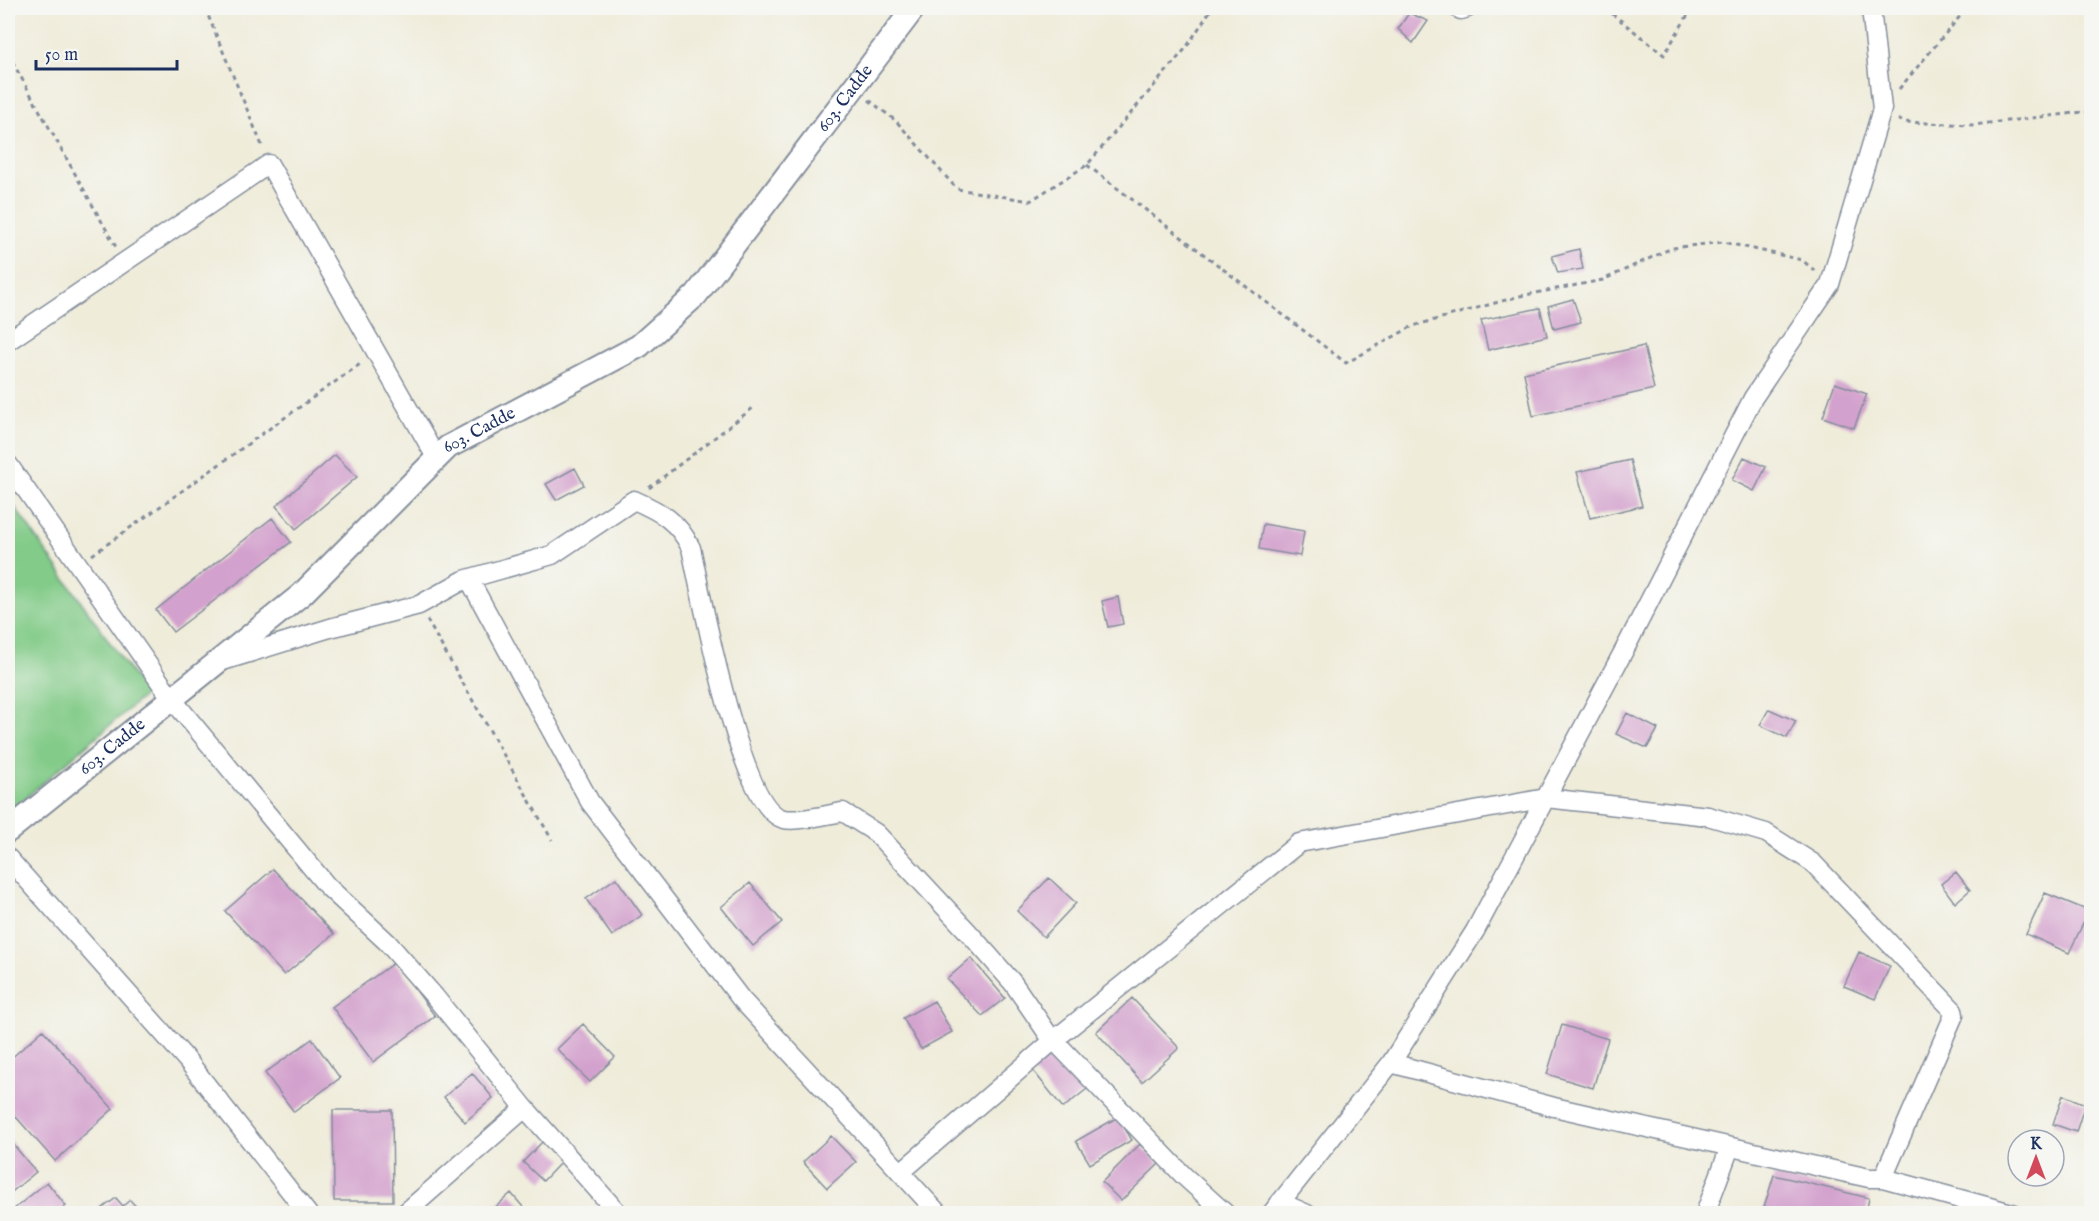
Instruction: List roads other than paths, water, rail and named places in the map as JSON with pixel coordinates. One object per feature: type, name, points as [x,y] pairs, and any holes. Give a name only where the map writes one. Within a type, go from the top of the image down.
[{"type":"street","name":"603. Cadde","points":[[8,831],[302,594],[448,447],[639,346],[696,295],[914,8]]},
{"type":"street","points":[[1457,8],[1461,10],[1468,8]]},
{"type":"street","points":[[1307,1214],[1276,1208],[1390,1064],[1475,931],[1753,398],[1830,284],[1882,109],[1871,8]]},
{"type":"street","points":[[8,341],[269,164],[437,459]]},
{"type":"street","points":[[8,464],[172,699],[327,886],[387,942],[525,1108],[619,1214]]},
{"type":"street","points":[[217,662],[330,628],[419,605],[469,579],[552,555],[634,500],[655,509],[682,528],[691,548],[729,714],[758,794],[773,813],[785,819],[843,812],[876,833],[1013,983],[1054,1040],[1184,1176],[1226,1214]]},
{"type":"street","points":[[469,579],[590,802],[741,999],[939,1214]]},
{"type":"street","points":[[901,1172],[1054,1040],[1299,843],[1546,798],[1708,816],[1766,833],[1813,863],[1953,1010],[1954,1015],[1883,1178]]},
{"type":"street","points":[[8,858],[188,1060],[308,1214]]},
{"type":"street","points":[[1390,1064],[1554,1107],[1869,1178],[1883,1178],[2015,1214]]},
{"type":"street","points":[[404,1214],[525,1108]]},
{"type":"street","points":[[1705,1214],[1730,1147]]}]
